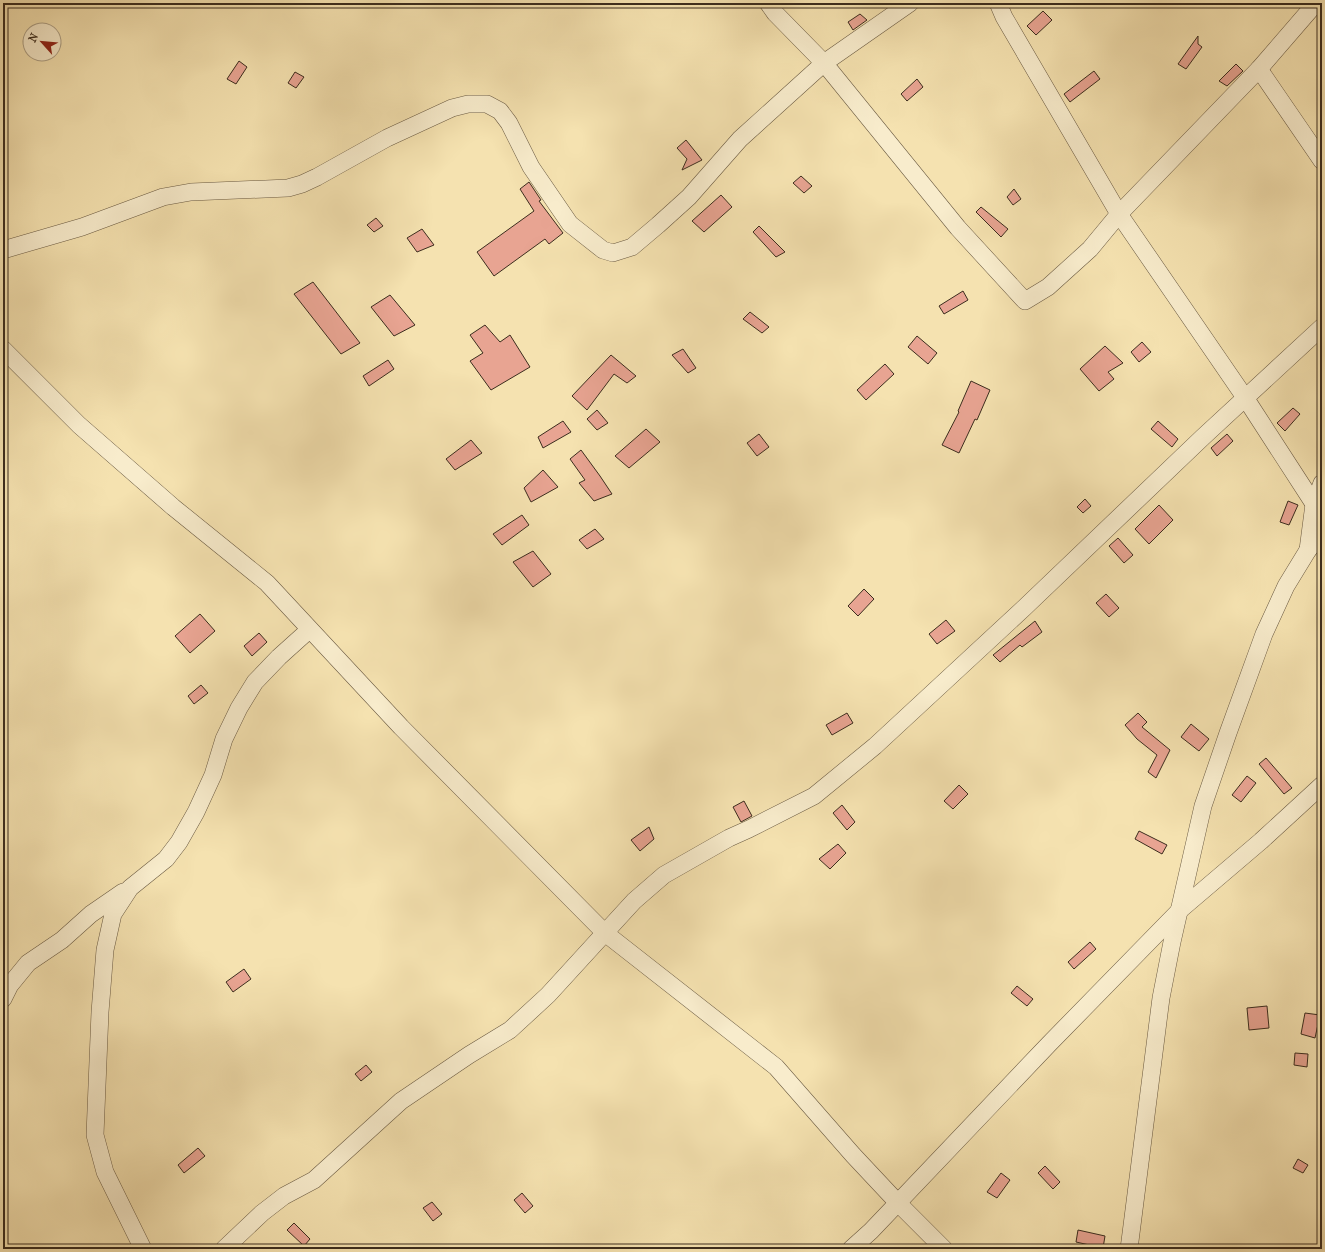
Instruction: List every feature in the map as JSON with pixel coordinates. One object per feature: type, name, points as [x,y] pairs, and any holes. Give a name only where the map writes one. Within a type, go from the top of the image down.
[{"type":"street","points":[[768,3],[775,13],[824,63],[958,228],[1025,301],[1048,287],[1090,249],[1119,214],[1259,69],[1316,3]]},
{"type":"street","points":[[3,250],[82,227],[163,197],[191,192],[288,188],[302,184],[318,177],[387,138],[452,108],[468,104],[487,104],[500,111],[531,167],[570,224],[603,250],[613,253],[632,247],[658,225],[689,197],[740,139],[824,63],[910,3]]},
{"type":"street","points":[[998,3],[1004,17],[1119,214],[1246,399],[1318,509]]},
{"type":"street","points":[[1259,69],[1322,161]]},
{"type":"street","points":[[224,1249],[262,1213],[284,1196],[314,1180],[401,1101],[469,1055],[510,1030],[548,995],[634,902],[664,875],[729,838],[814,796],[875,746],[1024,608],[1322,327]]},
{"type":"street","points":[[3,349],[84,430],[172,507],[266,583],[401,727],[605,932],[776,1067],[898,1203],[944,1249]]},
{"type":"street","points":[[1308,550],[1318,509],[1322,483]]},
{"type":"street","points":[[1129,1249],[1161,998],[1203,806],[1230,726],[1262,642],[1286,586],[1308,550],[1322,534]]},
{"type":"street","points":[[3,999],[10,985],[28,963],[62,940],[91,914],[130,888],[166,859],[180,842],[196,812],[213,775],[224,738],[239,708],[255,682],[279,657],[309,630]]},
{"type":"street","points":[[851,1249],[871,1231],[1049,1044],[1180,910],[1261,841],[1322,785]]},
{"type":"street","points":[[130,888],[113,914],[105,950],[100,1012],[95,1134],[105,1172],[143,1249]]},
{"type":"building","points":[[1043,11],[1052,20],[1036,35],[1027,26]]},
{"type":"building","points":[[860,14],[867,20],[853,30],[848,22]]},
{"type":"building","points":[[1198,36],[1198,44],[1202,47],[1186,69],[1178,64]]},
{"type":"building","points":[[239,61],[247,67],[236,84],[227,79]]},
{"type":"building","points":[[1236,64],[1243,71],[1227,86],[1219,81]]},
{"type":"building","points":[[1094,71],[1100,79],[1070,102],[1064,94]]},
{"type":"building","points":[[295,72],[304,77],[296,88],[288,83]]},
{"type":"building","points":[[917,79],[923,87],[907,101],[901,94]]},
{"type":"building","points":[[686,140],[702,160],[682,170],[687,159],[677,148]]},
{"type":"building","points":[[801,176],[812,186],[804,193],[793,183]]},
{"type":"building","points":[[529,182],[541,200],[539,201],[563,233],[549,244],[545,239],[494,276],[477,252],[534,211],[520,189]]},
{"type":"building","points":[[1014,189],[1021,199],[1013,205],[1007,197]]},
{"type":"building","points":[[721,195],[732,207],[704,232],[692,221]]},
{"type":"building","points":[[981,207],[1008,229],[1001,237],[976,212]]},
{"type":"building","points":[[376,218],[383,226],[374,232],[367,225]]},
{"type":"building","points":[[759,226],[785,252],[776,257],[753,232]]},
{"type":"building","points":[[422,229],[434,245],[417,252],[407,238]]},
{"type":"building","points":[[313,282],[360,343],[341,354],[294,294]]},
{"type":"building","points":[[963,291],[968,300],[944,314],[939,306]]},
{"type":"building","points":[[390,295],[415,325],[394,336],[371,307]]},
{"type":"building","points":[[750,312],[769,327],[762,333],[743,319]]},
{"type":"building","points":[[485,325],[500,342],[510,335],[530,367],[491,390],[470,361],[483,353],[470,335]]},
{"type":"building","points":[[917,336],[937,353],[928,364],[908,347]]},
{"type":"building","points":[[1142,342],[1151,352],[1139,362],[1131,352]]},
{"type":"building","points":[[1105,346],[1123,363],[1108,372],[1114,379],[1099,391],[1080,369]]},
{"type":"building","points":[[683,349],[696,368],[688,373],[672,355]]},
{"type":"building","points":[[611,355],[636,376],[627,383],[614,374],[587,410],[572,396]]},
{"type":"building","points":[[388,360],[394,369],[369,386],[363,376]]},
{"type":"building","points":[[885,364],[894,374],[866,400],[857,390]]},
{"type":"building","points":[[971,381],[990,390],[977,420],[975,419],[959,453],[942,445],[959,412],[958,411]]},
{"type":"building","points":[[1293,408],[1300,414],[1285,431],[1277,423]]},
{"type":"building","points":[[597,410],[608,423],[597,430],[587,419]]},
{"type":"building","points":[[563,421],[571,432],[543,448],[538,437]]},
{"type":"building","points":[[1158,421],[1178,439],[1172,447],[1151,429]]},
{"type":"building","points":[[646,429],[660,442],[629,468],[615,456]]},
{"type":"building","points":[[759,434],[769,447],[757,456],[747,443]]},
{"type":"building","points":[[1227,434],[1233,441],[1217,456],[1211,448]]},
{"type":"building","points":[[471,440],[482,453],[455,470],[446,459]]},
{"type":"building","points":[[581,450],[612,494],[594,501],[579,483],[585,480],[570,459]]},
{"type":"building","points":[[543,470],[558,487],[531,502],[524,488]]},
{"type":"building","points":[[1085,499],[1091,506],[1083,513],[1077,507]]},
{"type":"building","points":[[1288,501],[1298,505],[1289,525],[1280,522]]},
{"type":"building","points":[[1159,505],[1173,520],[1149,544],[1135,529]]},
{"type":"building","points":[[522,515],[529,525],[502,545],[493,534]]},
{"type":"building","points":[[595,529],[604,539],[587,549],[579,540]]},
{"type":"building","points":[[1118,538],[1133,555],[1124,563],[1109,546]]},
{"type":"building","points":[[533,551],[551,574],[533,587],[513,562]]},
{"type":"building","points":[[864,589],[874,599],[858,616],[848,606]]},
{"type":"building","points":[[1106,594],[1119,608],[1109,617],[1096,603]]},
{"type":"building","points":[[200,614],[215,631],[190,653],[175,636]]},
{"type":"building","points":[[946,620],[955,631],[937,644],[929,634]]},
{"type":"building","points":[[1035,621],[1042,632],[1022,647],[1020,645],[1000,662],[993,655]]},
{"type":"building","points":[[259,633],[267,642],[252,656],[244,646]]},
{"type":"building","points":[[201,685],[208,693],[194,704],[188,696]]},
{"type":"building","points":[[847,713],[853,723],[832,735],[826,725]]},
{"type":"building","points":[[1138,713],[1147,722],[1142,727],[1170,750],[1156,778],[1148,772],[1157,755],[1137,739],[1125,725]]},
{"type":"building","points":[[1191,724],[1209,739],[1199,751],[1181,737]]},
{"type":"building","points":[[1266,758],[1292,788],[1284,794],[1259,764]]},
{"type":"building","points":[[1247,776],[1256,783],[1241,802],[1232,795]]},
{"type":"building","points":[[959,785],[968,794],[953,809],[944,801]]},
{"type":"building","points":[[744,801],[752,816],[741,822],[733,807]]},
{"type":"building","points":[[842,805],[855,822],[847,830],[833,813]]},
{"type":"building","points":[[649,827],[654,839],[640,851],[631,840]]},
{"type":"building","points":[[1139,831],[1167,845],[1162,854],[1135,839]]},
{"type":"building","points":[[838,844],[846,853],[830,869],[819,859]]},
{"type":"building","points":[[1090,942],[1096,949],[1074,969],[1068,962]]},
{"type":"building","points":[[244,969],[251,979],[233,992],[226,982]]},
{"type":"building","points":[[1017,986],[1033,999],[1027,1006],[1011,993]]},
{"type":"building","points":[[1267,1006],[1269,1028],[1249,1030],[1247,1008]]},
{"type":"building","points":[[1305,1013],[1320,1015],[1315,1038],[1301,1034]]},
{"type":"building","points":[[1295,1053],[1308,1054],[1307,1067],[1294,1065]]},
{"type":"building","points":[[366,1065],[372,1072],[361,1081],[355,1074]]},
{"type":"building","points":[[198,1148],[205,1156],[184,1173],[178,1165]]},
{"type":"building","points":[[1298,1159],[1308,1165],[1303,1173],[1293,1168]]},
{"type":"building","points":[[1045,1166],[1060,1182],[1053,1189],[1038,1173]]},
{"type":"building","points":[[1001,1173],[1010,1180],[997,1198],[987,1192]]},
{"type":"building","points":[[522,1193],[533,1206],[525,1213],[514,1200]]},
{"type":"building","points":[[432,1202],[442,1214],[433,1221],[423,1208]]},
{"type":"building","points":[[294,1223],[310,1239],[304,1246],[287,1230]]},
{"type":"building","points":[[1078,1230],[1105,1236],[1103,1248],[1076,1242]]}]
